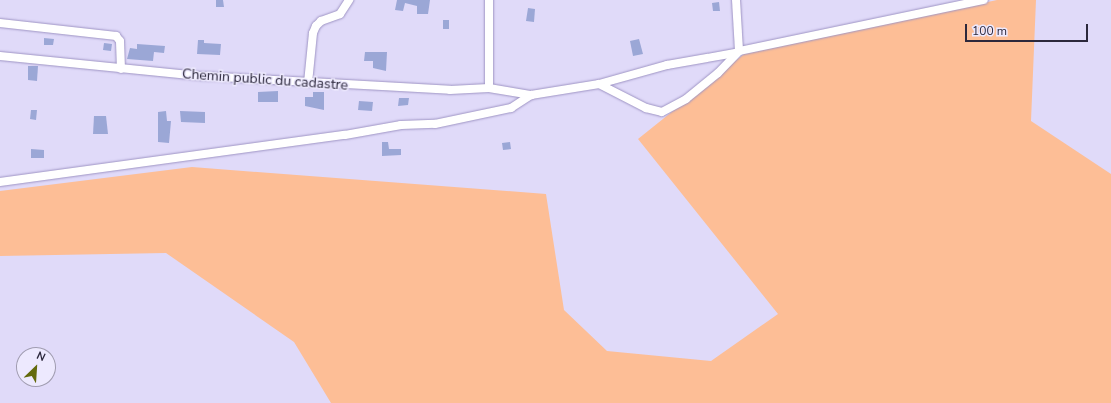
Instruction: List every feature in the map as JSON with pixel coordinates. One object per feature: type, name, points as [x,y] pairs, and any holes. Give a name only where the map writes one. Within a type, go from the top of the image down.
[{"type":"street","points":[[308,83],[312,33],[321,21],[340,14],[349,0]]},
{"type":"street","points":[[489,88],[490,0]]},
{"type":"street","points":[[599,84],[646,108],[662,112],[686,99],[718,73],[737,52],[736,0]]},
{"type":"street","points":[[0,182],[322,138],[401,125],[435,124],[511,108],[531,95],[599,84],[668,65],[737,52],[972,1],[984,0]]},
{"type":"street","points":[[0,23],[116,36],[120,41],[121,69]]},
{"type":"street","name":"Chemin public du cadastre","points":[[0,56],[121,69],[308,83],[450,90],[489,88],[531,95]]},
{"type":"shaded area","points":[[997,0],[1036,0],[1031,121],[1111,174],[1111,403],[331,403],[294,342],[166,253],[0,256],[0,191],[192,167],[546,194],[564,310],[607,351],[711,361],[778,314],[638,139],[744,54]]},
{"type":"building","points":[[216,0],[223,0],[224,7],[216,7]]},
{"type":"building","points":[[397,0],[430,0],[428,14],[417,14],[417,6],[405,3],[403,11],[395,10]]},
{"type":"building","points":[[719,2],[720,11],[713,11],[712,3]]},
{"type":"building","points":[[528,8],[535,9],[534,22],[526,21]]},
{"type":"building","points":[[443,20],[449,20],[449,29],[443,29]]},
{"type":"building","points":[[44,38],[54,39],[53,45],[44,45]]},
{"type":"building","points":[[639,39],[643,54],[633,56],[630,41]]},
{"type":"building","points":[[198,40],[204,40],[204,43],[221,44],[220,55],[197,54]]},
{"type":"building","points":[[104,43],[112,44],[111,51],[103,50]]},
{"type":"building","points":[[137,44],[165,46],[164,53],[154,52],[153,61],[127,59],[130,48],[137,49]]},
{"type":"building","points":[[365,52],[387,52],[386,71],[373,68],[373,61],[364,61]]},
{"type":"building","points":[[28,66],[38,66],[37,81],[28,80]]},
{"type":"building","points":[[278,91],[278,102],[258,102],[258,92]]},
{"type":"building","points":[[313,92],[324,92],[324,110],[305,106],[305,97],[313,97]]},
{"type":"building","points":[[399,98],[409,98],[408,105],[398,106]]},
{"type":"building","points":[[359,101],[373,102],[372,111],[358,110]]},
{"type":"building","points":[[31,110],[37,110],[36,120],[30,119]]},
{"type":"building","points":[[166,111],[167,121],[171,121],[169,143],[158,142],[158,112]]},
{"type":"building","points":[[180,111],[205,112],[205,123],[181,122]]},
{"type":"building","points":[[94,116],[106,116],[108,134],[93,134]]},
{"type":"building","points":[[382,142],[388,142],[389,149],[401,149],[401,155],[382,156]]},
{"type":"building","points":[[510,142],[511,149],[503,150],[502,143]]},
{"type":"building","points":[[31,149],[44,150],[44,158],[31,158]]}]
